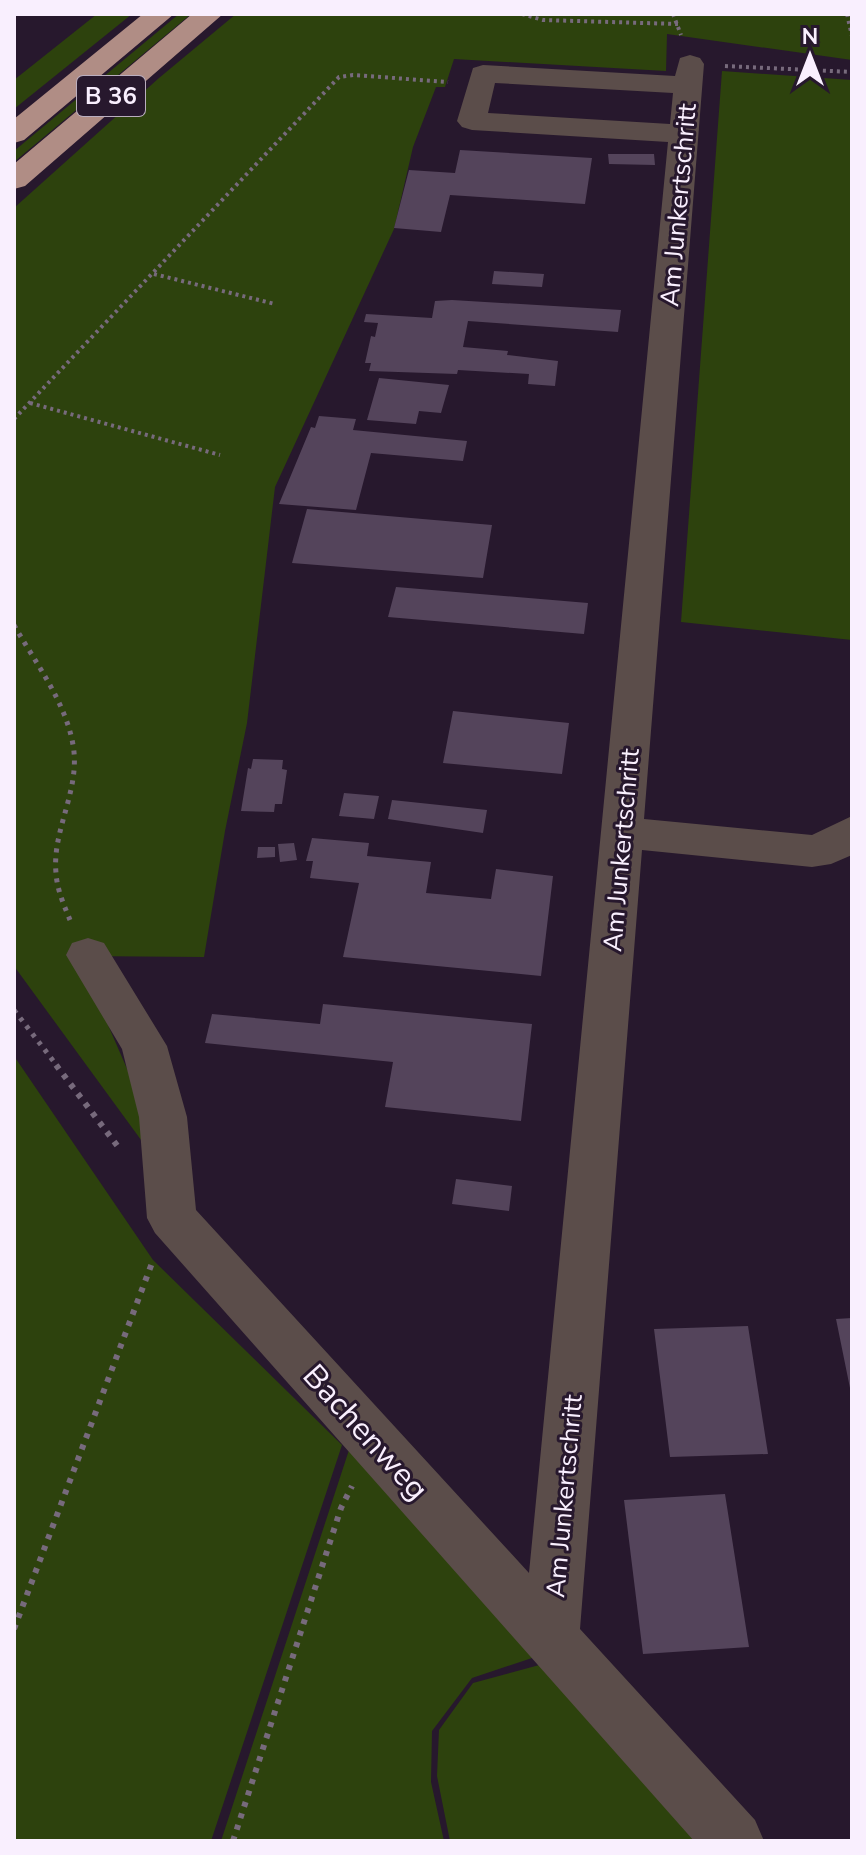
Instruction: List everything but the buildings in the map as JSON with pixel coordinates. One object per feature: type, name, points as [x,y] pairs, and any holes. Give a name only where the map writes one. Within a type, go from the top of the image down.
[{"type":"highway","name":"B 36","points":[[14,134],[160,14]]},
{"type":"highway","name":"B 36","points":[[14,180],[209,14]]},
{"type":"street","points":[[685,134],[472,121],[483,74],[686,61]]},
{"type":"street","name":"Am Junkertschritt","points":[[551,1636],[685,134],[686,61]]},
{"type":"street","points":[[623,833],[812,851],[831,848],[852,832]]},
{"type":"street","points":[[88,955],[144,1046],[163,1117],[172,1218]]},
{"type":"street","name":"Bachenweg","points":[[172,1218],[734,1841]]},
{"type":"path","points":[[522,14],[543,20],[678,24]]},
{"type":"path","points":[[673,14],[686,61],[852,72]]},
{"type":"path","points":[[847,14],[852,36]]},
{"type":"path","points":[[14,419],[339,77],[353,75],[480,85]]},
{"type":"path","points":[[154,274],[275,304]]},
{"type":"path","points":[[30,403],[220,455]]},
{"type":"path","points":[[14,625],[71,736],[75,769],[54,856],[55,880],[61,903],[88,955]]},
{"type":"path","points":[[14,1010],[125,1156]]},
{"type":"path","points":[[14,1629],[153,1260],[172,1218]]},
{"type":"path","points":[[233,1841],[341,1508],[375,1442]]},
{"type":"green space","points":[[97,14],[132,14],[14,109],[14,80]]},
{"type":"green space","points":[[179,14],[191,14],[14,162],[14,151]]},
{"type":"green space","points":[[236,14],[852,14],[852,60],[667,34],[666,71],[454,59],[445,87],[436,87],[413,147],[394,229],[275,487],[247,723],[204,957],[78,956],[128,1071],[152,1155],[14,966],[14,208],[159,78]]},
{"type":"green space","points":[[722,71],[852,80],[852,640],[681,622]]},
{"type":"green space","points":[[14,1056],[153,1260],[342,1445],[211,1841],[14,1841]]},
{"type":"green space","points":[[349,1450],[535,1657],[472,1678],[432,1731],[431,1782],[444,1841],[221,1841]]},
{"type":"green space","points":[[543,1664],[699,1841],[450,1841],[437,1776],[439,1730],[473,1683]]}]
